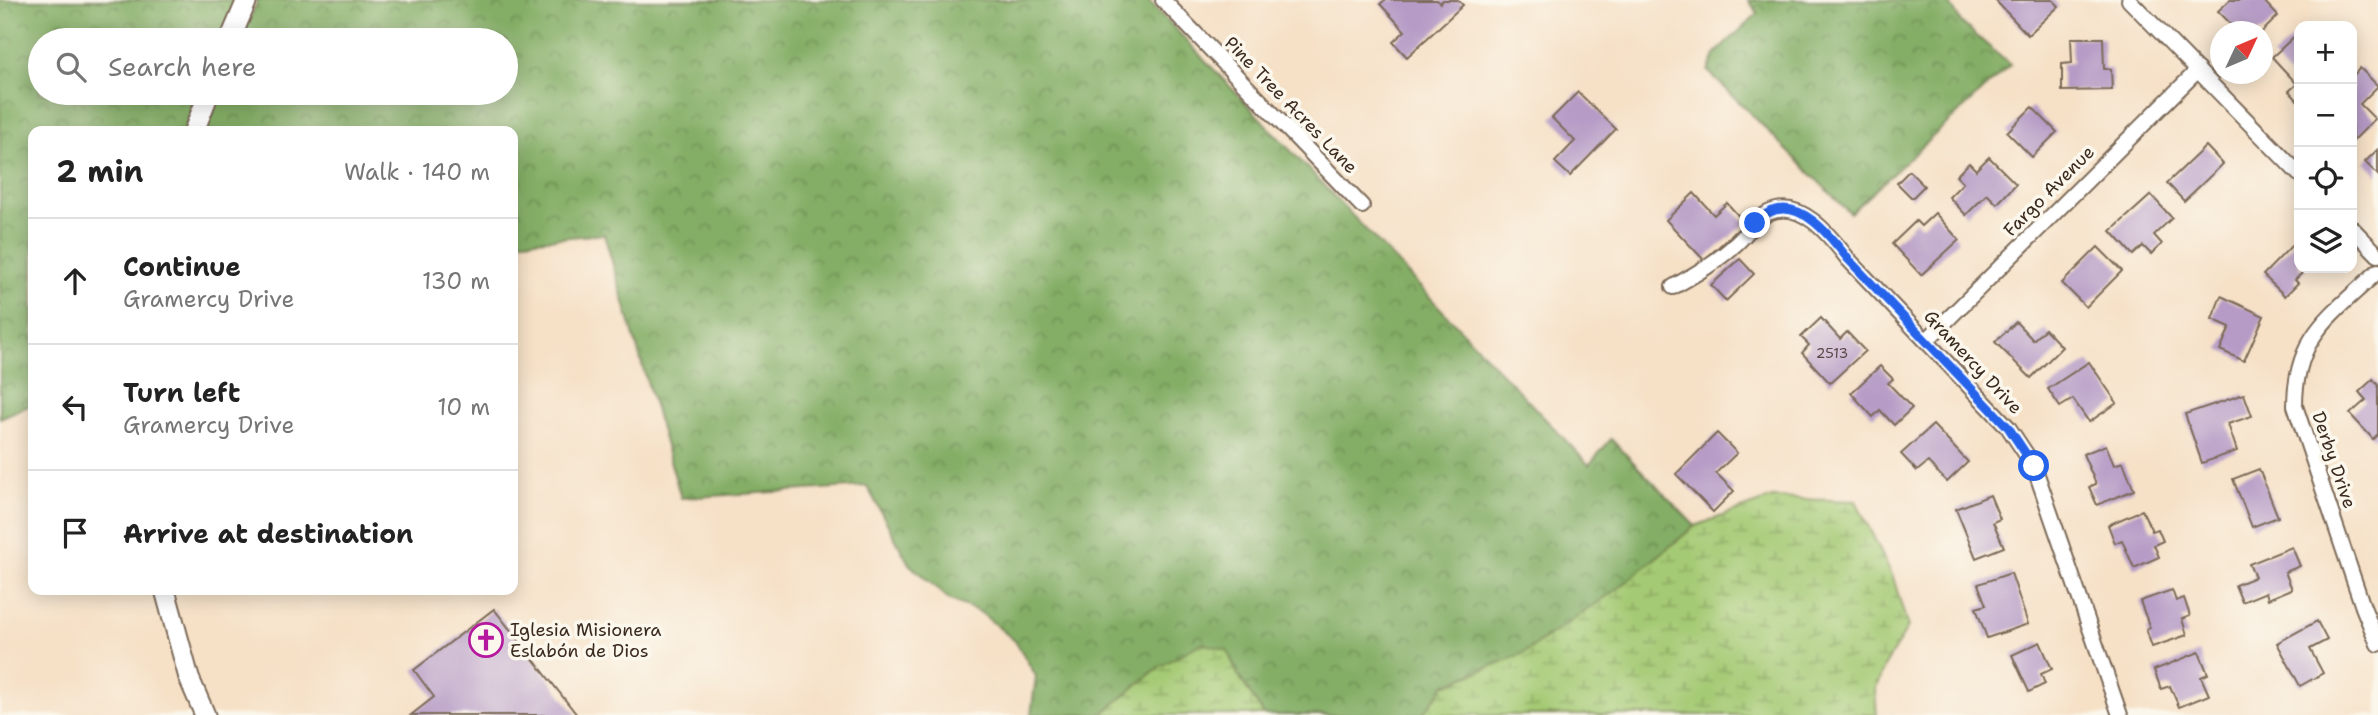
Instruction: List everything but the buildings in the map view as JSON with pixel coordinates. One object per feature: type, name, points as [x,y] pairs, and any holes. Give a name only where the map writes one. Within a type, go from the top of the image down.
[{"type":"street","points":[[235,28],[247,0]]},
{"type":"street","name":"Pine Tree Acres Lane","points":[[1163,0],[1362,206]]},
{"type":"street","points":[[2129,0],[2294,169]]},
{"type":"street","name":"Fargo Avenue","points":[[1927,340],[2198,70]]},
{"type":"street","points":[[196,126],[204,105]]},
{"type":"street","name":"Gramercy Drive","points":[[1673,286],[1707,267],[1769,212],[1787,209],[1805,216],[1826,231],[1848,259],[2008,427],[2034,466],[2120,715]]},
{"type":"street","points":[[2357,233],[2378,255]]},
{"type":"street","name":"Derby Drive","points":[[2378,271],[2317,328],[2304,351],[2295,380],[2295,406],[2378,644]]},
{"type":"street","points":[[166,595],[189,678],[205,715]]},
{"type":"green space","points":[[0,0],[236,0],[224,28],[28,28],[28,105],[194,105],[186,126],[28,126],[28,406],[0,418]]},
{"type":"green space","points":[[258,0],[1148,0],[1589,465],[1611,439],[1695,526],[1619,588],[1524,653],[1445,685],[1422,715],[1264,715],[1238,675],[1227,650],[1159,667],[1101,715],[1031,715],[1036,676],[1015,641],[980,612],[950,600],[909,564],[867,486],[681,498],[604,234],[518,242],[518,126],[206,126],[214,105],[518,105],[518,28],[246,28]]},
{"type":"green space","points":[[1748,0],[1947,0],[1962,23],[2010,65],[1850,213],[1708,71],[1716,53],[1758,13]]},
{"type":"green space","points":[[1772,498],[1856,501],[1893,577],[1908,627],[1884,667],[1875,691],[1877,715],[1422,715],[1445,685],[1524,653],[1619,588],[1695,526]]},
{"type":"green space","points":[[1202,643],[1227,650],[1238,675],[1264,715],[1101,715],[1159,667]]},
{"type":"place","name":"Iglesia Misionera Eslabón de Dios","points":[[486,640]]},
{"type":"route","points":[[1755,223],[1769,212],[1787,209],[1805,216],[1826,231],[1848,259],[2008,427],[2034,466]]}]
